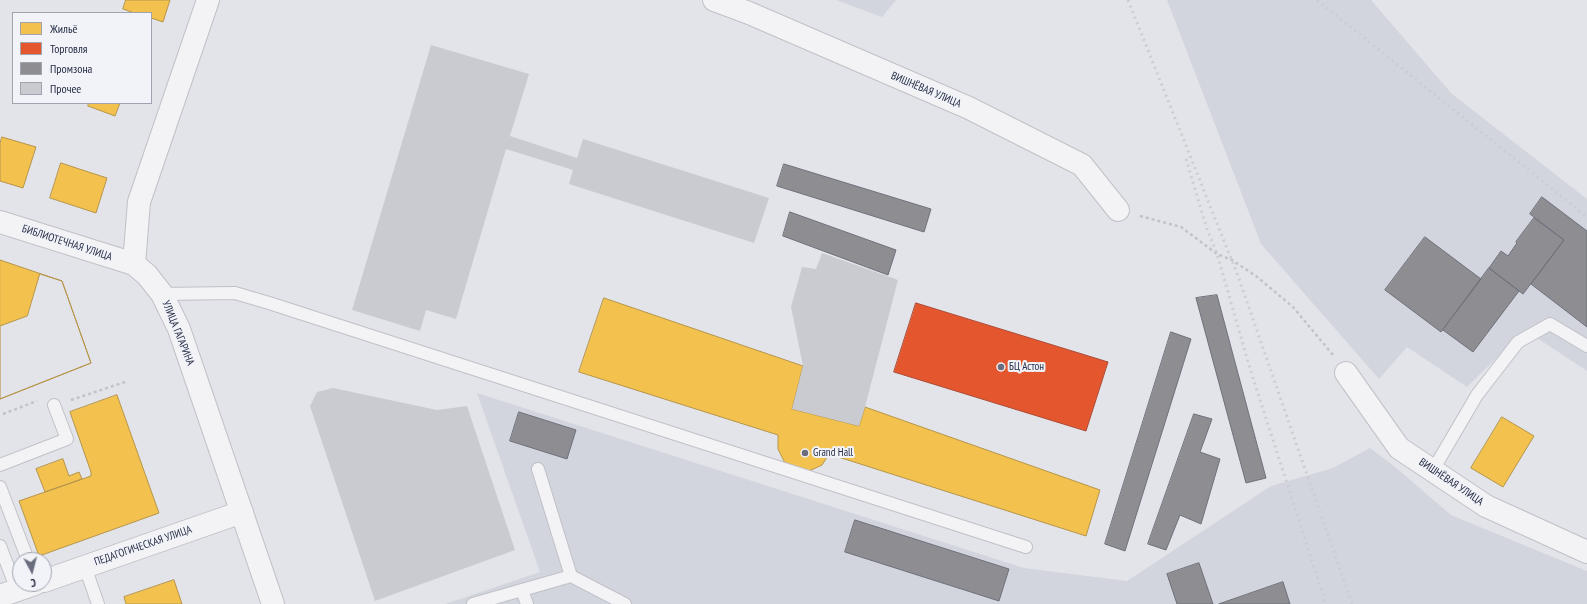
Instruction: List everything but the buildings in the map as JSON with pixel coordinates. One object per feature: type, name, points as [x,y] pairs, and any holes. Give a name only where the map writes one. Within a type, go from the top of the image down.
[{"type":"street","points":[[134,264],[138,202],[208,0]]},
{"type":"street","name":"ВИШНЁВАЯ УЛИЦА","points":[[714,0],[749,13],[969,108],[1082,164],[1118,210]]},
{"type":"street","name":"БИБЛИОТЕЧНАЯ УЛИЦА","points":[[0,222],[134,264]]},
{"type":"street","name":"УЛИЦА ГАГАРИНА","points":[[134,264],[147,275],[162,294],[179,329],[273,604]]},
{"type":"street","name":"ВИШНЁВАЯ УЛИЦА","points":[[1346,373],[1399,448],[1486,506],[1587,552]]},
{"type":"street","name":"ПЕДАГОГИЧЕСКАЯ УЛИЦА","points":[[52,578],[242,512]]},
{"type":"lane","points":[[162,294],[235,293],[1026,547]]},
{"type":"lane","points":[[1433,470],[1477,395],[1518,342],[1550,324],[1587,346]]},
{"type":"lane","points":[[0,465],[67,439],[54,405]]},
{"type":"lane","points":[[538,469],[571,576]]},
{"type":"lane","points":[[0,487],[25,552]]},
{"type":"lane","points":[[0,546],[12,575]]},
{"type":"lane","points":[[85,567],[98,604]]},
{"type":"lane","points":[[473,604],[571,576],[624,604]]},
{"type":"lane","points":[[522,590],[527,604]]},
{"type":"path","points":[[1118,210],[1181,227],[1217,254],[1232,260],[1256,276],[1293,307],[1322,341],[1346,373]]},
{"type":"path","points":[[3,414],[50,396],[54,405],[125,382]]},
{"type":"shaded area","points":[[836,0],[896,0],[882,17]]},
{"type":"shaded area","points":[[1167,0],[1371,0],[1452,94],[1587,199],[1587,371],[1525,330],[1467,387],[1407,347],[1379,379],[1261,244]]},
{"type":"shaded area","points":[[477,393],[1024,568],[1127,581],[1271,486],[1333,468],[1370,448],[1394,466],[1451,515],[1587,571],[1587,604],[445,604],[540,572]]},
{"type":"railway","points":[[1128,0],[1238,276],[1352,604]]},
{"type":"railway","points":[[1317,0],[1587,217]]},
{"type":"railway","points":[[1186,159],[1206,226],[1217,254],[1251,372],[1326,604]]},
{"type":"place","name":"БЦ Астон","points":[[1001,367]]},
{"type":"place","name":"Grand Hall","points":[[805,453]]}]
